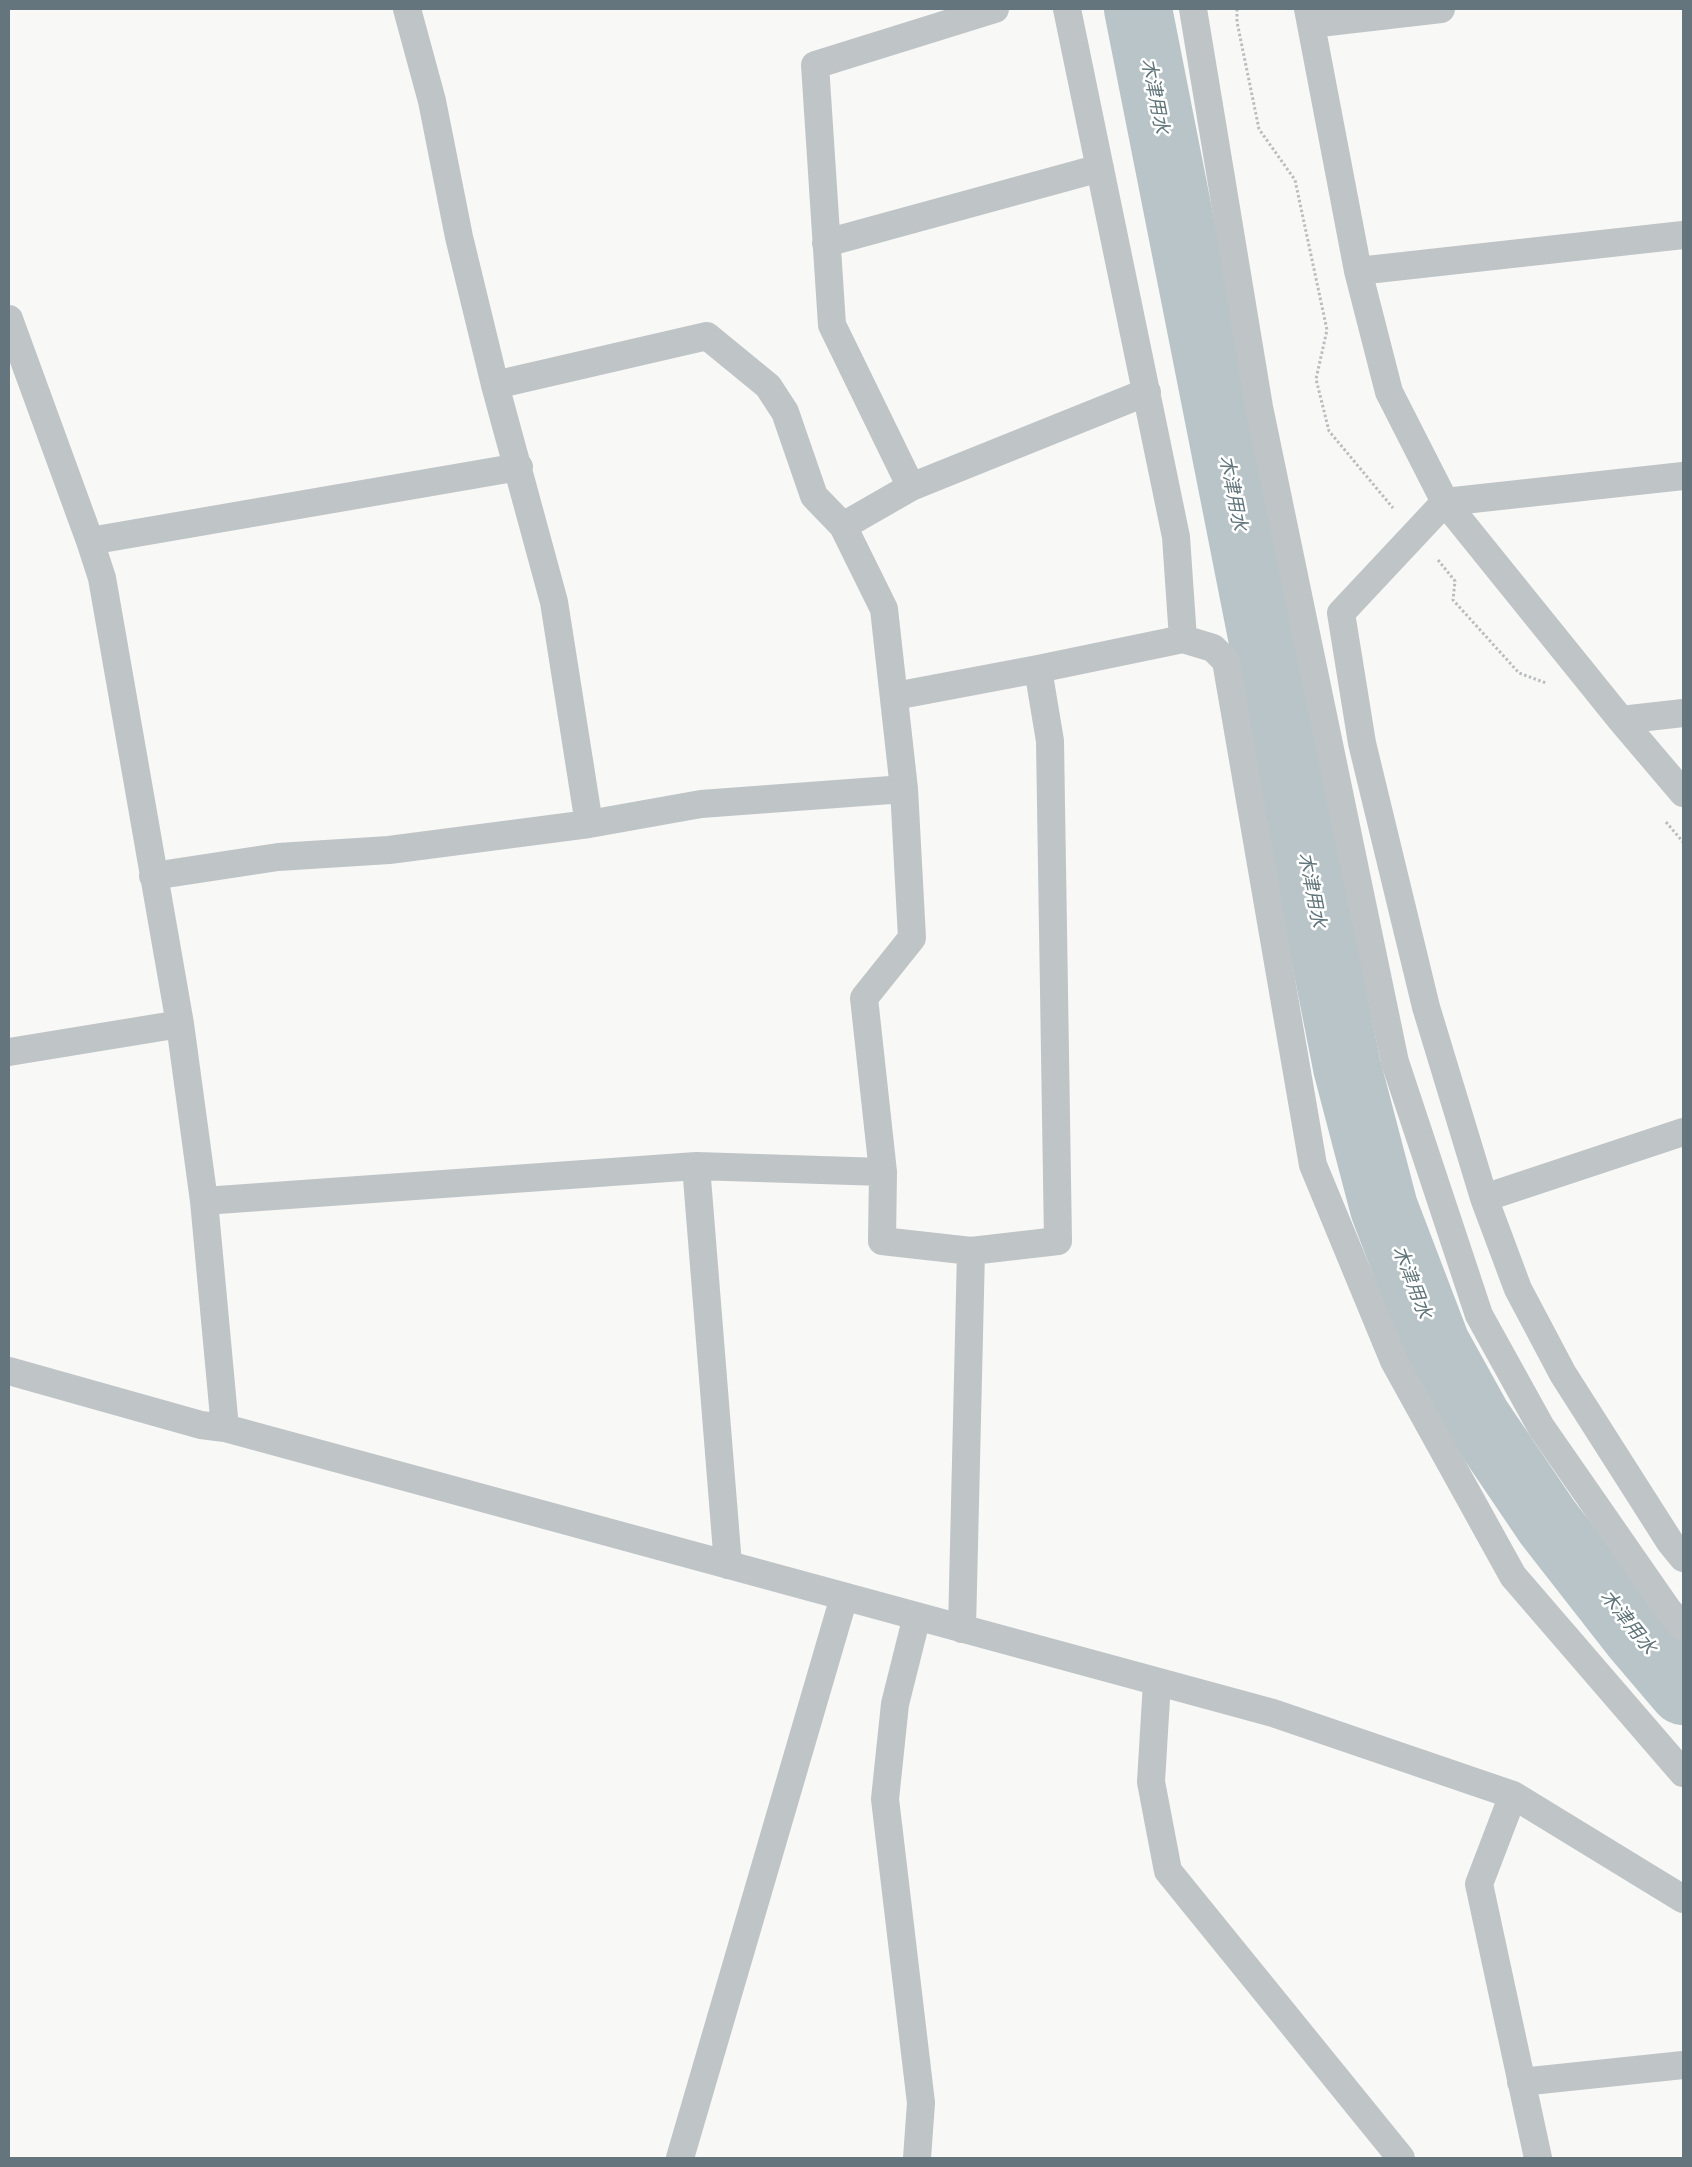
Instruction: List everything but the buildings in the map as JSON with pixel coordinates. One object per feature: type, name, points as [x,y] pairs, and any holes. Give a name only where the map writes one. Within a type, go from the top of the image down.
[{"type":"street","points":[[407,9],[432,102],[459,237],[495,385],[519,467],[554,602],[589,824]]},
{"type":"street","points":[[911,487],[832,325],[815,65],[995,9]]},
{"type":"street","points":[[1067,9],[1176,537],[1183,639]]},
{"type":"street","points":[[1193,9],[1259,407],[1395,1062],[1479,1315],[1541,1427],[1668,1610],[1683,1627]]},
{"type":"street","points":[[1441,9],[1310,16],[1358,271],[1389,392],[1445,502],[1683,794]]},
{"type":"street","points":[[826,243],[1100,168]]},
{"type":"street","points":[[1358,271],[1683,235]]},
{"type":"street","points":[[9,320],[102,578],[180,1024],[204,1201],[225,1428]]},
{"type":"street","points":[[495,385],[707,336],[768,386],[785,412],[814,496],[843,526],[884,609],[904,788],[912,938],[864,998],[883,1172],[882,1241],[972,1251],[1058,1241],[1050,741],[1038,669]]},
{"type":"street","points":[[843,526],[911,487],[1146,392]]},
{"type":"street","points":[[90,541],[519,467]]},
{"type":"street","points":[[1683,476],[1445,502],[1342,613],[1362,743],[1426,1007],[1484,1198],[1518,1289],[1563,1374],[1670,1542],[1683,1558]]},
{"type":"street","points":[[895,696],[1183,639],[1213,648],[1226,661],[1313,1165],[1394,1361],[1513,1576],[1683,1773]]},
{"type":"street","points":[[1621,720],[1683,713]]},
{"type":"street","points":[[153,876],[278,857],[389,850],[589,824],[701,804],[904,788]]},
{"type":"street","points":[[9,1052],[180,1024]]},
{"type":"street","points":[[1484,1198],[1683,1132]]},
{"type":"street","points":[[204,1201],[696,1166],[883,1172]]},
{"type":"street","points":[[696,1166],[728,1565]]},
{"type":"street","points":[[962,1629],[972,1251]]},
{"type":"street","points":[[9,1371],[201,1425],[225,1428],[1273,1714],[1513,1795],[1683,1898]]},
{"type":"street","points":[[680,2158],[844,1597]]},
{"type":"street","points":[[917,1616],[895,1704],[885,1799],[921,2103],[917,2158]]},
{"type":"street","points":[[1157,1682],[1151,1782],[1168,1871],[1401,2158]]},
{"type":"street","points":[[1513,1795],[1480,1884],[1538,2158]]},
{"type":"street","points":[[1521,2082],[1683,2065]]},
{"type":"waterway","name":"木津用水","points":[[1138,9],[1347,1067],[1384,1208],[1436,1344],[1477,1418],[1548,1523],[1637,1637],[1683,1691]]}]
